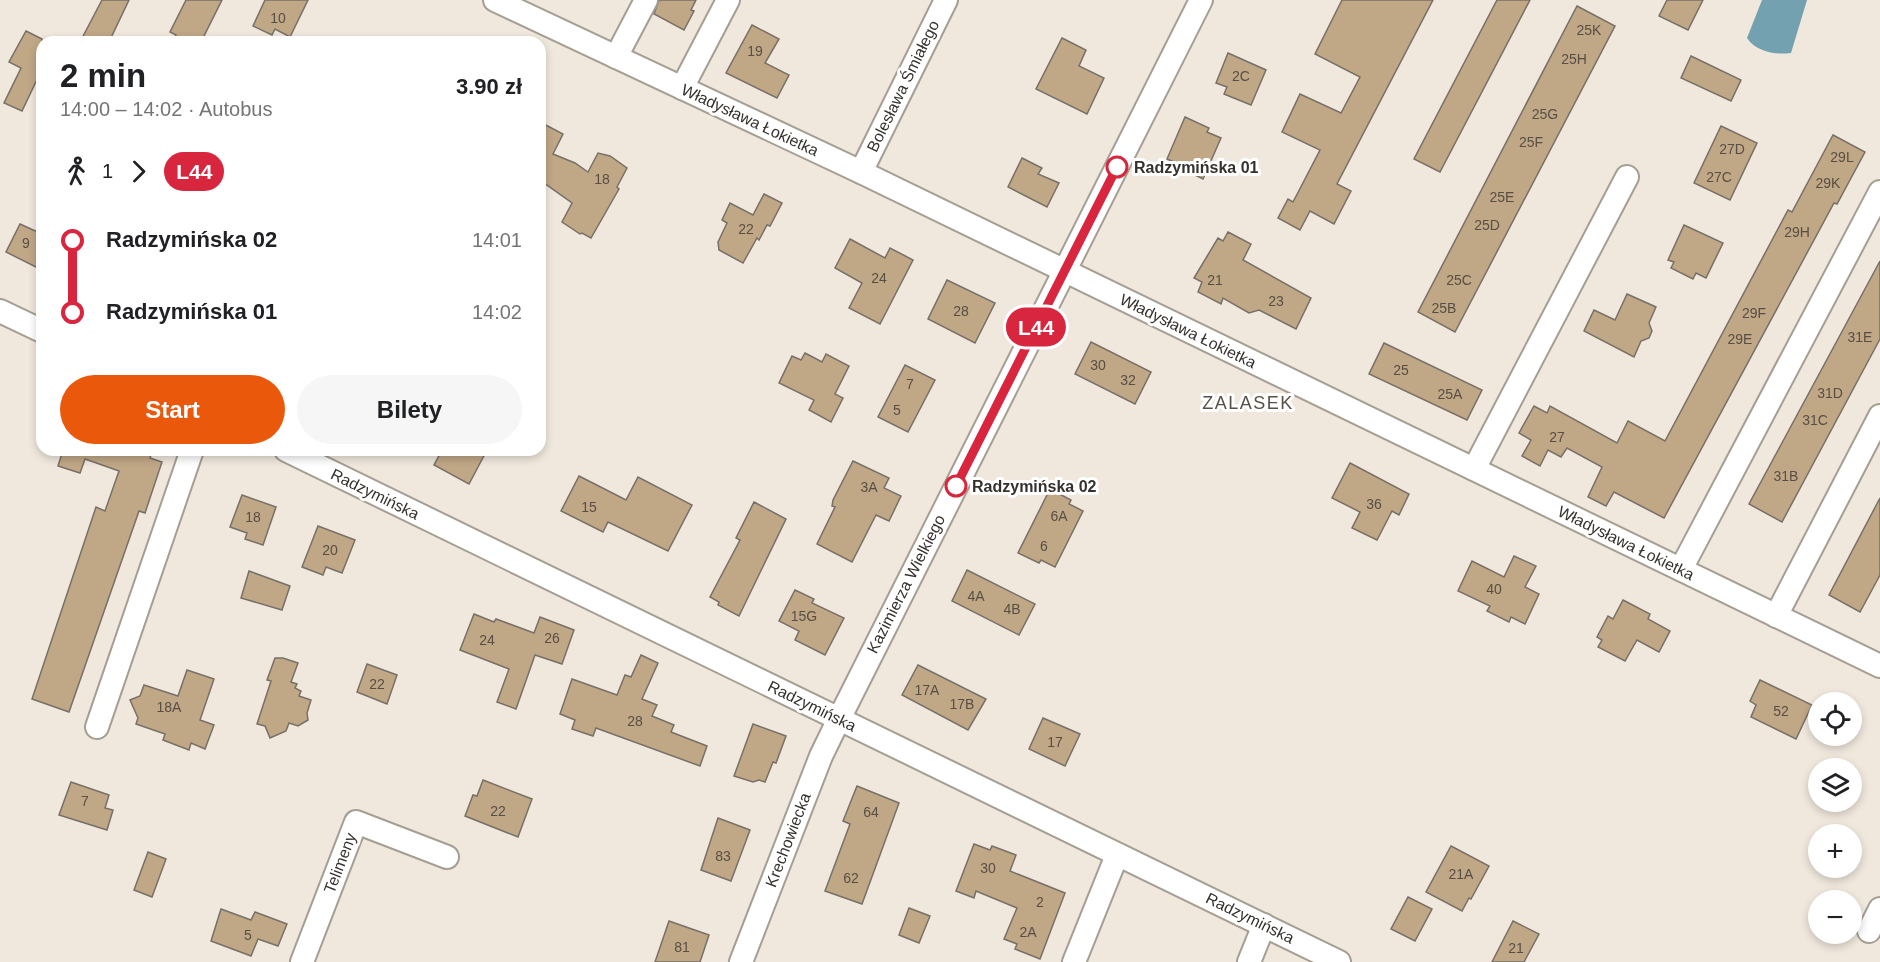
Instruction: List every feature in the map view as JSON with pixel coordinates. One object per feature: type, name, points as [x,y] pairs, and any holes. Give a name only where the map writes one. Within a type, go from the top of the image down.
[{"type":"street","name":"Władysława Łokietka","points":[[495,0],[861,172],[1880,666]]},
{"type":"street","points":[[616,57],[646,0]]},
{"type":"street","points":[[682,88],[728,0]]},
{"type":"street","name":"Bolesława Śmiałego","points":[[861,172],[946,0]]},
{"type":"street","name":"Kazimierza Wielkiego","points":[[838,719],[1201,0]]},
{"type":"street","points":[[1474,469],[1627,177]]},
{"type":"street","points":[[1681,569],[1880,192]]},
{"type":"street","points":[[0,311],[36,329]]},
{"type":"street","points":[[1776,616],[1880,416]]},
{"type":"street","points":[[97,727],[190,456]]},
{"type":"street","name":"Radzymińska","points":[[298,456],[1339,962]]},
{"type":"street","name":"Krechowiecka","points":[[741,962],[838,719]]},
{"type":"street","name":"Telimeny","points":[[302,962],[356,822],[447,856]]},
{"type":"street","points":[[1074,962],[1117,855]]},
{"type":"street","points":[[1869,932],[1880,909]]},
{"type":"street","points":[[1249,962],[1264,925]]},
{"type":"water","points":[[1762,0],[1807,0],[1791,53],[1767,52],[1756,47],[1747,38]]},
{"type":"building","points":[[102,0],[129,0],[112,36],[83,36]]},
{"type":"building","points":[[186,0],[222,0],[204,36],[175,36],[170,32]]},
{"type":"building","points":[[265,0],[308,0],[290,36],[275,29],[272,35],[253,26]]},
{"type":"building","points":[[659,0],[696,0],[691,10],[694,11],[684,30],[654,14]]},
{"type":"building","points":[[1342,0],[1433,0],[1337,184],[1351,191],[1334,224],[1310,211],[1300,230],[1278,218],[1288,199],[1293,202],[1320,150],[1282,132],[1300,94],[1341,113],[1360,77],[1315,54]]},
{"type":"building","points":[[1497,0],[1530,0],[1440,172],[1414,159]]},
{"type":"building","points":[[1667,0],[1703,0],[1688,30],[1659,16]]},
{"type":"building","points":[[1577,6],[1615,26],[1455,332],[1418,312]]},
{"type":"building","points":[[752,25],[779,39],[765,63],[789,75],[777,98],[726,73]]},
{"type":"building","points":[[26,31],[36,36],[36,82],[22,111],[4,103],[21,68],[9,62]]},
{"type":"building","points":[[1062,38],[1086,50],[1079,66],[1104,78],[1087,114],[1036,89]]},
{"type":"building","points":[[1228,53],[1266,70],[1251,105],[1224,94],[1227,87],[1216,83]]},
{"type":"building","points":[[1691,56],[1741,80],[1731,101],[1681,78]]},
{"type":"building","points":[[1185,117],[1209,128],[1207,132],[1221,138],[1203,179],[1187,171],[1188,168],[1167,159]]},
{"type":"building","points":[[546,125],[563,134],[553,154],[575,163],[588,172],[598,153],[610,156],[627,168],[617,187],[619,189],[591,238],[580,234],[562,222],[572,203],[546,184]]},
{"type":"building","points":[[1721,126],[1757,143],[1730,200],[1694,183]]},
{"type":"building","points":[[1833,135],[1865,152],[1837,204],[1834,203],[1664,518],[1614,492],[1606,506],[1588,497],[1602,467],[1567,448],[1561,457],[1548,450],[1540,466],[1522,456],[1531,440],[1519,433],[1534,406],[1547,413],[1550,406],[1617,443],[1628,421],[1665,441],[1788,210],[1792,212]]},
{"type":"building","points":[[1022,158],[1042,168],[1038,174],[1059,183],[1047,207],[1008,187]]},
{"type":"building","points":[[764,194],[782,203],[770,226],[767,225],[759,240],[757,238],[743,263],[719,250],[718,242],[727,223],[722,220],[730,203],[753,215]]},
{"type":"building","points":[[20,224],[36,231],[36,267],[6,252]]},
{"type":"building","points":[[1684,225],[1723,243],[1706,278],[1696,273],[1693,279],[1671,268],[1674,262],[1668,260]]},
{"type":"building","points":[[1228,232],[1251,244],[1243,260],[1311,298],[1296,329],[1259,310],[1249,313],[1223,298],[1221,304],[1198,292],[1202,282],[1194,278],[1218,238],[1223,241]]},
{"type":"building","points":[[850,239],[885,258],[890,248],[913,260],[880,324],[849,308],[862,283],[835,268]]},
{"type":"building","points":[[1880,261],[1880,339],[1782,522],[1749,504]]},
{"type":"building","points":[[947,280],[995,303],[975,343],[928,319]]},
{"type":"building","points":[[1627,294],[1656,307],[1649,323],[1652,331],[1649,338],[1641,341],[1634,357],[1584,331],[1594,310],[1615,320]]},
{"type":"building","points":[[1091,342],[1151,372],[1135,404],[1075,374]]},
{"type":"building","points":[[1384,343],[1482,390],[1467,420],[1369,374]]},
{"type":"building","points":[[805,353],[822,362],[826,354],[849,366],[835,394],[843,398],[831,422],[809,410],[814,400],[779,383],[792,356],[801,360]]},
{"type":"building","points":[[905,365],[935,380],[908,432],[878,417]]},
{"type":"building","points":[[61,456],[151,456],[150,458],[162,462],[145,513],[139,511],[69,712],[32,699],[96,507],[105,511],[119,471],[85,459],[80,473],[58,466]]},
{"type":"building","points":[[439,456],[484,456],[469,484],[434,465]]},
{"type":"building","points":[[853,461],[889,478],[884,488],[901,496],[889,521],[876,515],[852,562],[817,544],[835,507],[832,506],[833,500]]},
{"type":"building","points":[[1350,463],[1409,494],[1399,515],[1392,511],[1377,540],[1352,528],[1360,512],[1332,498]]},
{"type":"building","points":[[579,476],[626,500],[638,477],[692,505],[668,551],[608,522],[603,532],[561,511]]},
{"type":"building","points":[[1050,489],[1071,500],[1069,504],[1083,511],[1055,567],[1041,560],[1039,563],[1018,553]]},
{"type":"building","points":[[242,495],[276,507],[263,545],[245,539],[247,533],[230,527]]},
{"type":"building","points":[[1880,498],[1880,575],[1860,612],[1829,595]]},
{"type":"building","points":[[754,502],[786,519],[739,616],[718,605],[719,602],[710,597],[740,540],[736,538]]},
{"type":"building","points":[[318,526],[355,540],[342,573],[326,567],[323,575],[302,567]]},
{"type":"building","points":[[1514,556],[1536,566],[1525,587],[1539,594],[1525,624],[1511,617],[1509,622],[1487,611],[1490,606],[1458,591],[1472,561],[1504,577]]},
{"type":"building","points":[[967,570],[1035,604],[1019,635],[952,601]]},
{"type":"building","points":[[249,571],[290,586],[282,610],[241,598]]},
{"type":"building","points":[[795,590],[814,599],[812,603],[844,618],[825,655],[795,640],[799,631],[779,621]]},
{"type":"building","points":[[1623,600],[1650,614],[1648,619],[1670,631],[1659,652],[1637,640],[1625,661],[1598,647],[1602,640],[1597,637],[1608,616],[1613,619]]},
{"type":"building","points":[[474,614],[494,622],[496,619],[534,633],[540,617],[574,630],[562,664],[535,655],[516,709],[497,702],[509,669],[460,650]]},
{"type":"building","points":[[641,655],[658,663],[642,699],[657,705],[652,716],[674,725],[671,732],[707,746],[700,766],[596,728],[593,736],[572,729],[575,720],[560,714],[572,679],[617,695],[625,675],[631,677]]},
{"type":"building","points":[[275,658],[298,663],[291,682],[297,684],[295,688],[301,691],[299,696],[311,700],[307,713],[308,720],[298,726],[289,723],[286,731],[270,738],[265,726],[257,724],[271,681],[267,680]]},
{"type":"building","points":[[367,664],[397,675],[387,704],[357,692]]},
{"type":"building","points":[[918,665],[986,699],[968,730],[902,695]]},
{"type":"building","points":[[187,670],[214,679],[200,720],[214,725],[205,749],[191,743],[189,750],[163,740],[165,734],[136,724],[138,718],[130,700],[140,696],[144,685],[178,696]]},
{"type":"building","points":[[1760,680],[1808,703],[1808,714],[1796,739],[1751,717],[1756,705],[1750,701]]},
{"type":"building","points":[[1043,718],[1080,734],[1065,766],[1029,749]]},
{"type":"building","points":[[753,724],[786,736],[776,763],[773,762],[765,782],[759,780],[753,782],[734,776]]},
{"type":"building","points":[[483,780],[532,799],[518,837],[465,816],[473,795],[477,796]]},
{"type":"building","points":[[71,782],[109,795],[105,808],[113,810],[107,830],[59,815]]},
{"type":"building","points":[[857,786],[899,803],[862,904],[825,891],[850,824],[843,821]]},
{"type":"building","points":[[718,818],[750,830],[731,881],[701,870]]},
{"type":"building","points":[[974,844],[990,850],[992,846],[1016,855],[1010,871],[1065,893],[1040,959],[1015,949],[1017,944],[1004,939],[1017,908],[976,891],[974,898],[956,891]]},
{"type":"building","points":[[1451,846],[1489,866],[1462,911],[1426,892]]},
{"type":"building","points":[[148,852],[166,859],[152,897],[134,890]]},
{"type":"building","points":[[1408,897],[1432,909],[1415,941],[1391,929]]},
{"type":"building","points":[[909,908],[930,916],[919,943],[899,935]]},
{"type":"building","points":[[221,909],[251,920],[255,912],[287,924],[278,946],[258,939],[251,956],[211,941]]},
{"type":"building","points":[[669,921],[709,935],[700,962],[655,962]]},
{"type":"building","points":[[1513,921],[1539,934],[1524,962],[1492,962]]},
{"type":"bus line","name":"L44","points":[[956,486],[1117,167]]},
{"type":"place","name":"Radzymińska 01","points":[[1117,167]]},
{"type":"place","name":"Radzymińska 02","points":[[956,486]]},
{"type":"district","name":"ZALASEK","points":[[1248,403]]}]
